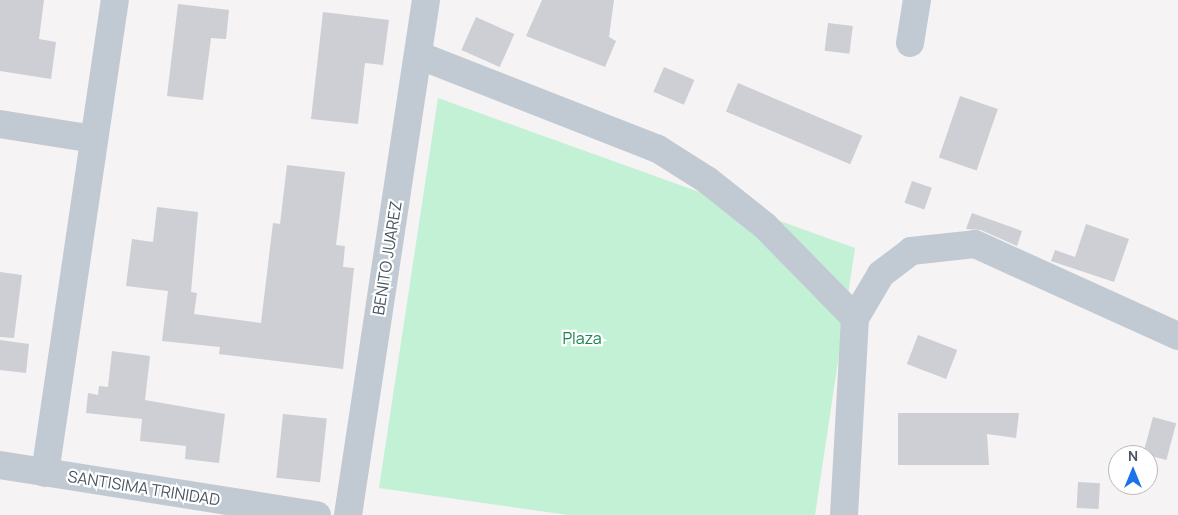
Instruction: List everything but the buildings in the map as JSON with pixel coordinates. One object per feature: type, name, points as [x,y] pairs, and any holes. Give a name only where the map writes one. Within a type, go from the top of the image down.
[{"type":"street","points":[[45,473],[115,0]]},
{"type":"street","name":"BENITO JUAREZ","points":[[348,515],[426,0]]},
{"type":"street","points":[[910,42],[917,0]]},
{"type":"street","points":[[418,55],[658,149],[707,180],[765,226],[855,318]]},
{"type":"street","points":[[0,124],[94,139]]},
{"type":"street","points":[[844,515],[855,318],[881,274],[911,251],[975,244],[1178,336]]},
{"type":"street","name":"SANTISIMA TRINIDAD","points":[[0,465],[317,515]]},
{"type":"green space","name":"Plaza","points":[[438,98],[855,248],[815,515],[568,515],[379,488]]}]
